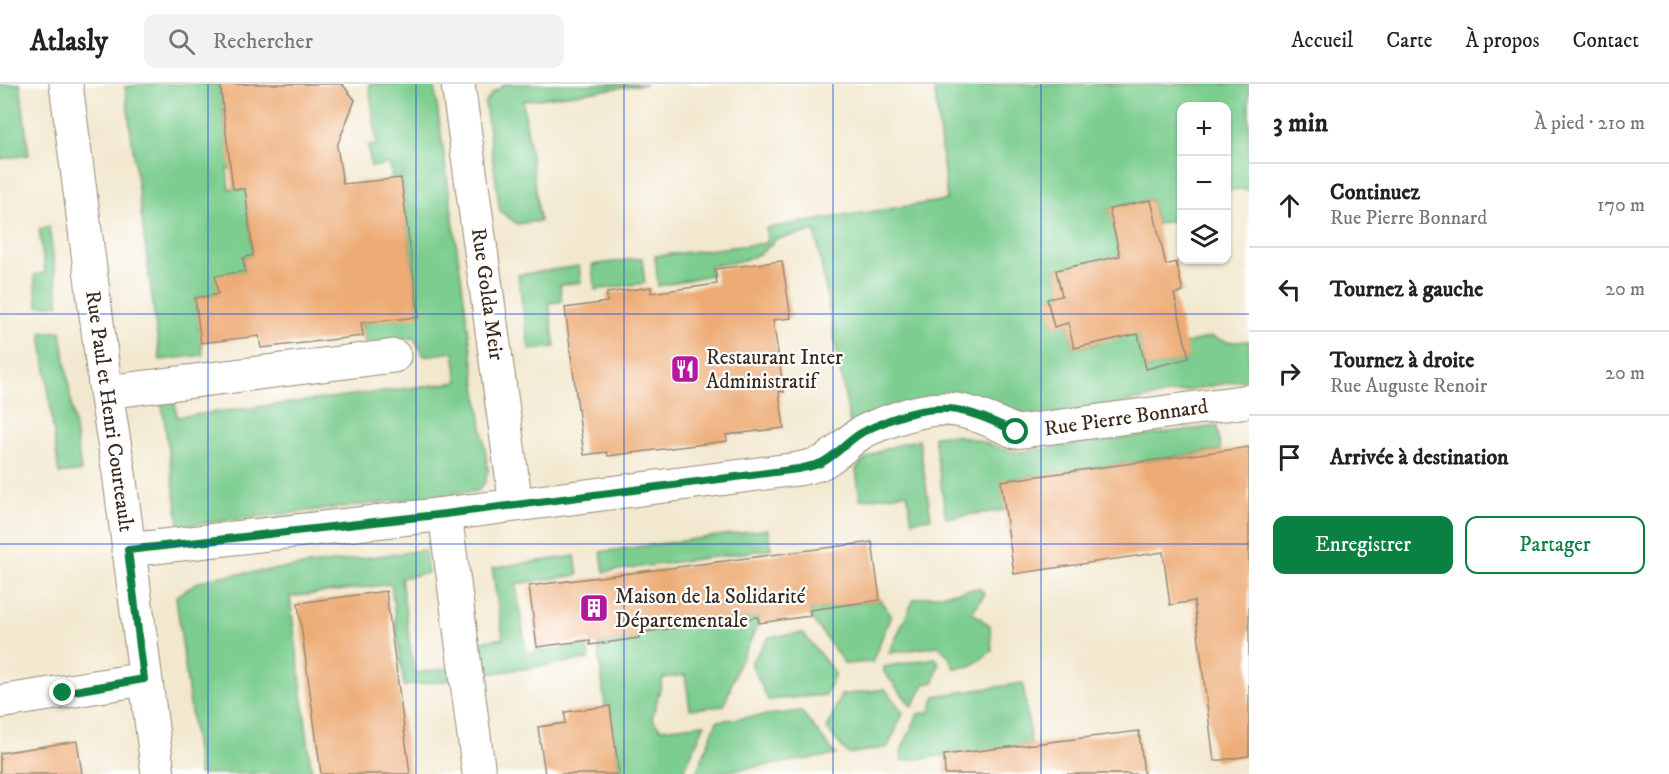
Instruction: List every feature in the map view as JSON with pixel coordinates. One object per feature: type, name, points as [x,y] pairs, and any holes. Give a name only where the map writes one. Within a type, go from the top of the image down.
[{"type":"street","name":"Rue Paul et Henri Courteault","points":[[66,84],[158,774]]},
{"type":"street","name":"Rue Golda Meir","points":[[458,84],[516,505]]},
{"type":"street","points":[[106,392],[394,356]]},
{"type":"street","name":"Rue Pierre Bonnard","points":[[128,550],[445,514],[798,469],[820,463],[859,434],[880,424],[926,409],[955,408],[985,417],[1016,432],[1249,401]]},
{"type":"street","points":[[445,514],[479,774]]},
{"type":"street","points":[[0,702],[144,679]]},
{"type":"green space","points":[[0,84],[20,84],[29,155],[0,159]]},
{"type":"green space","points":[[146,84],[220,84],[228,147],[242,166],[227,169],[229,189],[245,189],[253,255],[243,258],[245,271],[216,277],[218,294],[195,298],[203,355],[160,360],[125,87]]},
{"type":"green space","points":[[369,84],[434,84],[488,470],[485,482],[478,491],[181,526],[161,398],[174,396],[177,417],[458,382],[454,352],[424,356],[414,338],[365,344],[361,323],[419,316],[401,178],[392,179],[390,164],[371,167],[368,146],[377,145]]},
{"type":"green space","points":[[506,84],[646,84],[523,101],[540,221],[517,224],[500,211],[485,103],[492,93]]},
{"type":"green space","points":[[934,84],[1249,84],[1249,190],[1231,190],[1231,102],[1177,102],[1177,219],[1157,224],[1151,200],[1109,209],[1121,259],[1056,270],[1062,296],[1048,299],[1054,326],[1068,323],[1074,348],[1099,343],[1097,333],[1136,324],[1146,369],[1188,358],[1185,344],[1210,337],[1228,342],[1249,341],[1249,379],[1068,413],[850,424],[815,231],[776,239],[762,252],[746,259],[710,266],[711,275],[658,286],[655,256],[767,243],[766,228],[947,200]]},
{"type":"green space","points":[[49,226],[59,304],[38,306],[34,275],[45,273],[39,229]]},
{"type":"green space","points":[[642,258],[645,283],[595,290],[592,265]]},
{"type":"green space","points":[[579,266],[581,282],[560,285],[562,301],[549,303],[555,347],[529,350],[518,275]]},
{"type":"green space","points":[[61,331],[81,471],[59,474],[41,333]]},
{"type":"green space","points":[[1217,426],[1221,450],[1002,481],[1005,510],[946,518],[934,436],[958,436],[1017,452]]},
{"type":"green space","points":[[919,440],[931,518],[912,521],[907,493],[860,500],[856,469],[861,463],[884,449]]},
{"type":"green space","points":[[768,529],[771,549],[604,572],[601,552]]},
{"type":"green space","points":[[425,550],[428,573],[401,578],[414,673],[450,668],[452,680],[404,686],[391,584],[290,597],[312,774],[199,774],[176,597],[196,583],[215,577]]},
{"type":"green space","points":[[575,556],[578,575],[516,584],[526,653],[587,645],[589,659],[480,675],[476,642],[503,638],[492,568]]},
{"type":"green space","points":[[979,588],[985,594],[972,612],[990,626],[992,651],[971,666],[954,668],[948,655],[938,646],[889,653],[914,599]]},
{"type":"green space","points":[[880,600],[891,615],[872,662],[845,664],[810,616],[810,610]]},
{"type":"green space","points":[[758,617],[759,623],[737,668],[724,706],[690,709],[685,675],[663,678],[652,719],[661,729],[705,724],[682,774],[619,774],[610,706],[605,706],[598,644],[639,638],[638,633]]},
{"type":"green space","points":[[803,633],[835,673],[826,695],[768,700],[751,663],[769,637]]},
{"type":"green space","points":[[935,658],[939,663],[934,682],[924,684],[912,707],[884,672],[884,667]]},
{"type":"green space","points":[[1023,683],[1031,744],[902,761],[901,751],[918,714],[930,712],[935,696]]},
{"type":"green space","points":[[885,689],[903,713],[888,747],[848,754],[827,729],[841,695]]},
{"type":"green space","points":[[801,711],[836,755],[696,774],[717,721]]},
{"type":"building","points":[[220,84],[342,84],[355,100],[337,146],[343,184],[401,178],[419,317],[361,323],[363,336],[261,348],[259,336],[201,343],[195,298],[218,294],[215,276],[245,271],[243,258],[253,255],[245,189],[233,189]]},
{"type":"building","points":[[1151,200],[1166,265],[1176,262],[1183,292],[1174,294],[1189,358],[1146,369],[1138,334],[1074,348],[1068,323],[1054,327],[1047,299],[1062,296],[1056,270],[1120,256],[1109,209]]},
{"type":"building","points":[[782,261],[791,318],[773,320],[784,392],[779,391],[784,428],[726,435],[727,441],[608,456],[607,452],[584,455],[565,308],[607,302],[607,293],[651,287],[651,293],[717,284],[715,269]]},
{"type":"building","points":[[1249,447],[1249,756],[1214,761],[1194,601],[1170,605],[1163,552],[1014,574],[1001,481]]},
{"type":"building","points":[[872,542],[880,600],[810,610],[810,616],[759,623],[758,617],[638,633],[639,638],[590,645],[590,640],[537,647],[529,586]]},
{"type":"building","points":[[386,591],[410,774],[321,774],[298,603]]},
{"type":"building","points":[[610,706],[619,774],[545,774],[538,727],[565,723],[565,712]]},
{"type":"building","points":[[1139,731],[1144,774],[945,774],[944,755]]},
{"type":"building","points":[[77,741],[82,774],[0,774],[0,753]]},
{"type":"place","name":"Restaurant Inter Administratif","points":[[685,369]]},
{"type":"place","name":"Maison de la Solidarité Départementale","points":[[594,608]]},
{"type":"route","points":[[63,693],[144,679],[128,550],[445,514],[798,469],[820,463],[859,434],[880,424],[926,409],[955,408],[985,417],[1016,432]]}]
